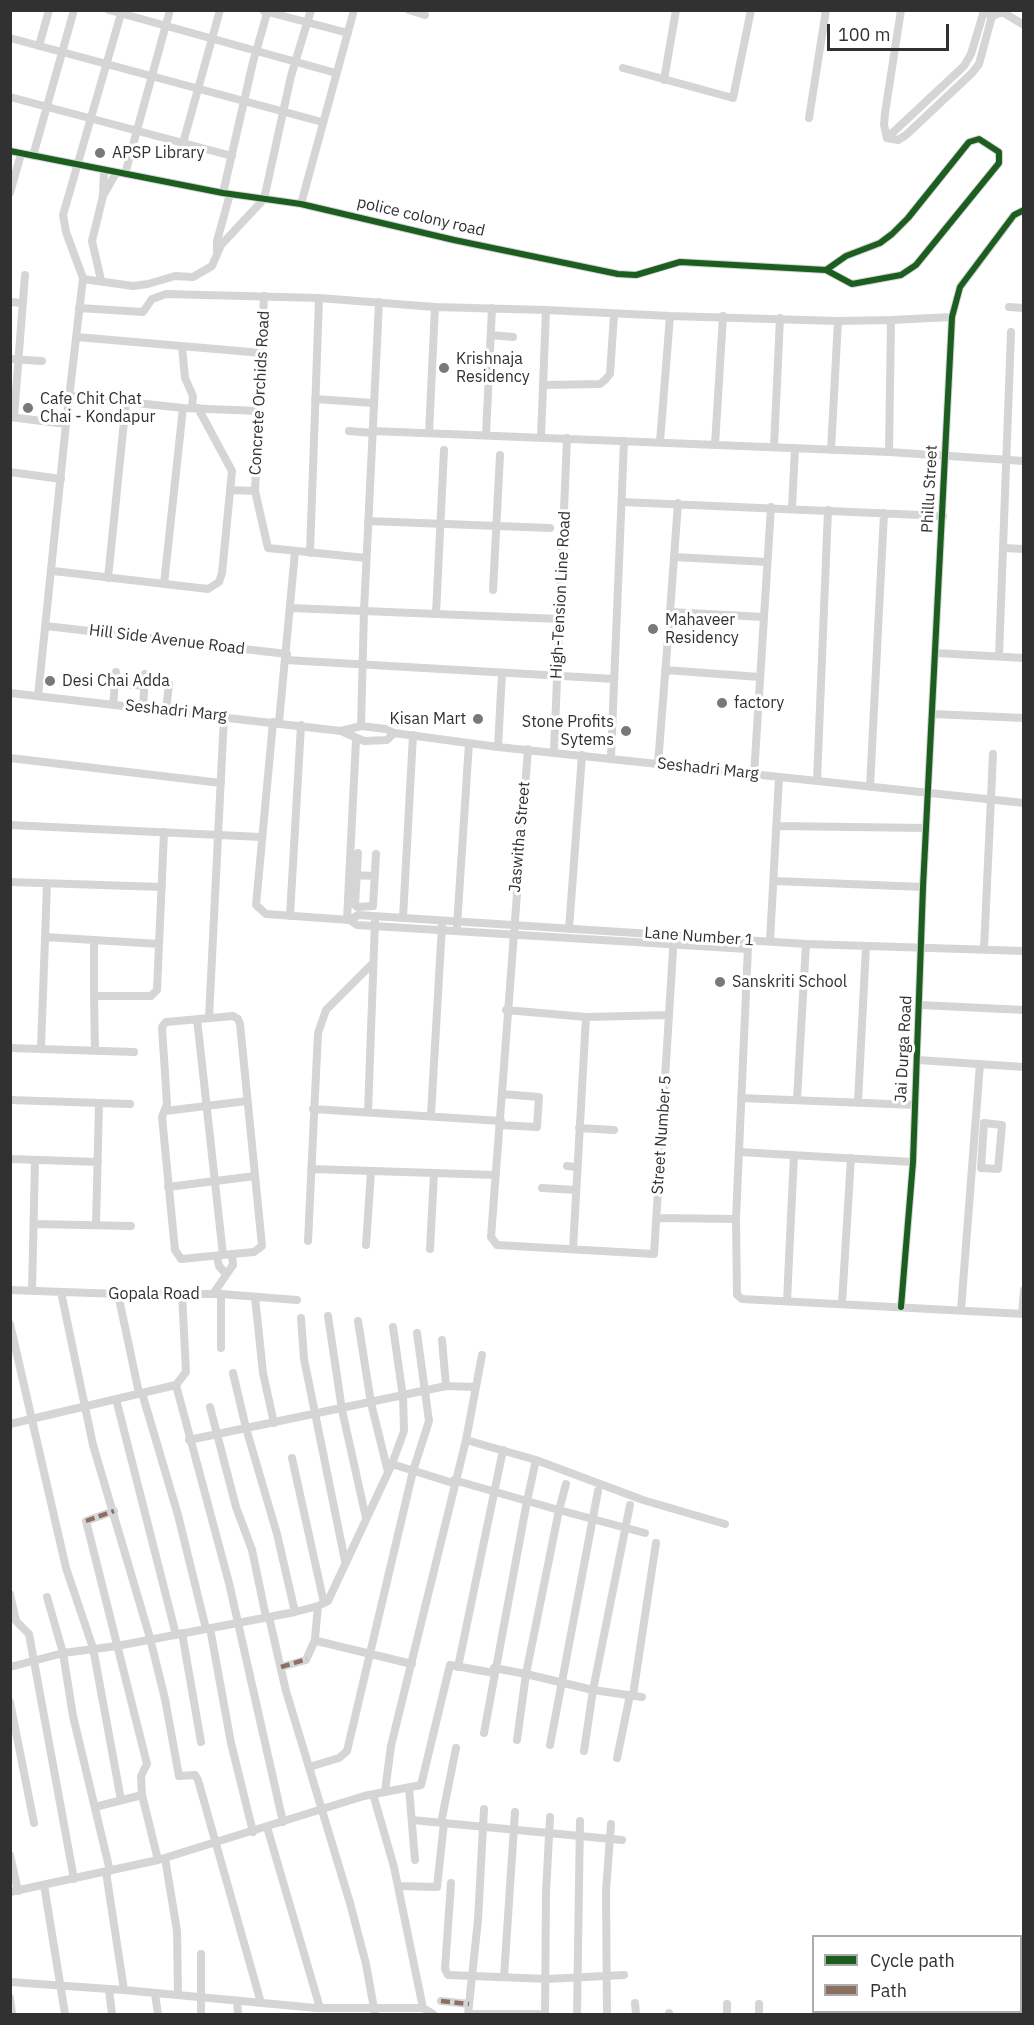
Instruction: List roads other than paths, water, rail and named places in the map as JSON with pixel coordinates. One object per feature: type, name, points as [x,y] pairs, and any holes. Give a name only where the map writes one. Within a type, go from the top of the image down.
[{"type":"street","points":[[39,46],[49,10]]},
{"type":"street","points":[[33,156],[74,10]]},
{"type":"street","points":[[109,10],[336,74]]},
{"type":"street","points":[[125,174],[170,10]]},
{"type":"street","points":[[183,143],[220,10]]},
{"type":"street","points":[[217,252],[264,198],[283,112],[311,10]]},
{"type":"street","points":[[302,204],[322,122],[354,10]]},
{"type":"street","points":[[409,10],[425,15]]},
{"type":"street","points":[[664,80],[676,10]]},
{"type":"street","points":[[623,68],[734,98],[751,10]]},
{"type":"street","points":[[809,118],[826,10]]},
{"type":"street","points":[[887,138],[884,125],[885,113],[901,10]]},
{"type":"street","points":[[887,138],[964,66],[971,54],[984,10],[992,16]]},
{"type":"street","points":[[83,279],[133,286],[148,285],[175,276],[192,277],[212,266],[217,252],[232,156],[266,11],[348,33]]},
{"type":"street","points":[[38,696],[83,279],[83,272],[66,232],[63,215],[121,12]]},
{"type":"street","points":[[992,16],[1006,12],[1023,25]]},
{"type":"street","points":[[887,138],[898,140],[906,135],[979,64],[992,16]]},
{"type":"street","points":[[10,38],[322,122]]},
{"type":"street","points":[[964,66],[972,72]]},
{"type":"street","points":[[10,97],[232,156]]},
{"type":"street","name":"police colony road","points":[[10,151],[226,193],[302,204],[454,240],[618,274],[636,275],[680,262],[825,270],[852,284],[901,275],[910,270],[999,163],[999,152],[979,139],[969,142],[908,218],[892,234],[880,243],[846,256],[825,270]]},
{"type":"street","points":[[10,193],[21,154]]},
{"type":"street","points":[[101,280],[92,241],[103,196],[104,170]]},
{"type":"street","points":[[103,196],[116,173]]},
{"type":"street","name":"Phillu Street","points":[[930,793],[952,317],[960,287],[1014,215],[1023,210]]},
{"type":"street","points":[[25,275],[20,360],[12,417],[66,424]]},
{"type":"street","points":[[79,308],[142,312],[152,299],[166,294],[319,298],[435,308],[546,310],[614,315],[723,316],[838,321],[952,317]]},
{"type":"street","name":"Concrete Orchids Road","points":[[264,296],[255,491],[268,548],[295,552]]},
{"type":"street","points":[[310,553],[319,298]]},
{"type":"street","points":[[10,302],[23,303]]},
{"type":"street","points":[[361,726],[366,558],[379,302]]},
{"type":"street","points":[[1009,307],[1023,308]]},
{"type":"street","points":[[429,433],[435,308]]},
{"type":"street","points":[[492,308],[493,336]]},
{"type":"street","points":[[541,437],[546,310]]},
{"type":"street","points":[[486,435],[493,336],[497,312],[514,313]]},
{"type":"street","points":[[544,385],[600,384],[610,374],[614,315]]},
{"type":"street","points":[[660,442],[670,316]]},
{"type":"street","points":[[715,444],[723,316]]},
{"type":"street","points":[[774,447],[780,318]]},
{"type":"street","points":[[889,452],[891,320]]},
{"type":"street","points":[[831,450],[838,321]]},
{"type":"street","points":[[999,656],[1011,332]]},
{"type":"street","points":[[493,336],[513,337]]},
{"type":"street","points":[[77,337],[262,352]]},
{"type":"street","points":[[164,584],[193,396],[184,378],[182,347]]},
{"type":"street","points":[[10,359],[42,362]]},
{"type":"street","points":[[71,396],[191,408],[259,411]]},
{"type":"street","points":[[315,399],[375,403]]},
{"type":"street","points":[[108,578],[126,402]]},
{"type":"street","points":[[53,571],[208,589],[219,582],[222,573],[232,471],[191,408]]},
{"type":"street","points":[[349,431],[715,444],[1023,461]]},
{"type":"street","name":"High-Tension Line Road","points":[[554,752],[567,438]]},
{"type":"street","points":[[611,758],[624,441]]},
{"type":"street","points":[[792,508],[795,448]]},
{"type":"street","points":[[436,614],[444,450]]},
{"type":"street","points":[[493,590],[501,455]]},
{"type":"street","points":[[10,472],[61,479]]},
{"type":"street","points":[[230,490],[255,491]]},
{"type":"street","points":[[622,502],[943,516]]},
{"type":"street","points":[[658,764],[678,503]]},
{"type":"street","points":[[754,775],[771,507]]},
{"type":"street","points":[[817,781],[828,510]]},
{"type":"street","points":[[870,787],[884,513]]},
{"type":"street","points":[[368,521],[550,528]]},
{"type":"street","points":[[1003,548],[1023,549]]},
{"type":"street","points":[[366,558],[295,552],[287,657],[261,837],[256,905],[266,914],[348,920],[357,925],[748,950]]},
{"type":"street","points":[[674,557],[767,562]]},
{"type":"street","points":[[291,608],[560,619]]},
{"type":"street","points":[[670,612],[764,617]]},
{"type":"street","name":"Hill Side Avenue Road","points":[[46,626],[287,657],[502,674],[614,679]]},
{"type":"street","points":[[936,653],[1023,658]]},
{"type":"street","points":[[665,670],[760,677]]},
{"type":"street","points":[[113,705],[116,672]]},
{"type":"street","points":[[142,708],[146,674]]},
{"type":"street","points":[[498,747],[502,674]]},
{"type":"street","points":[[115,683],[144,686]]},
{"type":"street","points":[[166,711],[169,684]]},
{"type":"street","name":"Seshadri Marg","points":[[10,693],[301,725],[341,731],[356,740],[387,740],[394,733]]},
{"type":"street","points":[[933,714],[1023,718]]},
{"type":"street","points":[[209,1018],[224,716]]},
{"type":"street","points":[[290,916],[301,725]]},
{"type":"street","name":"Seshadri Marg","points":[[341,731],[361,726],[386,729],[394,733],[498,747],[1023,803]]},
{"type":"street","points":[[403,918],[413,735]]},
{"type":"street","points":[[356,740],[353,875],[355,906],[371,908],[376,854]]},
{"type":"street","points":[[457,931],[469,742]]},
{"type":"street","name":"Jaswitha Street","points":[[528,749],[506,1010],[501,1123],[491,1237],[494,1243],[501,1246],[573,1248]]},
{"type":"street","points":[[984,949],[993,754]]},
{"type":"street","points":[[569,928],[582,755]]},
{"type":"street","points":[[10,758],[221,783]]},
{"type":"street","points":[[770,941],[779,777]]},
{"type":"street","name":"Jai Durga Road","points":[[901,1307],[913,1162],[923,888],[930,793]]},
{"type":"street","points":[[10,825],[261,837]]},
{"type":"street","points":[[777,826],[926,828]]},
{"type":"street","points":[[94,996],[155,994],[164,832]]},
{"type":"street","points":[[348,920],[358,853]]},
{"type":"street","points":[[353,875],[375,876]]},
{"type":"street","points":[[775,881],[923,888]]},
{"type":"street","points":[[10,882],[162,887]]},
{"type":"street","points":[[41,1048],[47,884]]},
{"type":"street","name":"Lane Number 1","points":[[348,920],[358,915],[806,944],[1023,951]]},
{"type":"street","points":[[368,1112],[376,916]]},
{"type":"street","points":[[431,1115],[442,921]]},
{"type":"street","name":"Street Number 5","points":[[573,1248],[654,1254],[674,935]]},
{"type":"street","points":[[45,937],[159,944]]},
{"type":"street","points":[[94,940],[95,1050]]},
{"type":"street","points":[[749,940],[736,1220],[737,1295],[742,1299],[1023,1314],[1023,1290]]},
{"type":"street","points":[[797,1099],[806,944]]},
{"type":"street","points":[[858,1102],[866,946]]},
{"type":"street","points":[[308,1241],[313,1109],[321,1020],[326,1010],[373,963]]},
{"type":"street","points":[[920,1005],[1023,1010]]},
{"type":"street","points":[[506,1010],[586,1017],[669,1015]]},
{"type":"street","points":[[232,1016],[240,1021],[262,1246],[254,1252],[178,1257],[168,1187],[162,1118],[167,1104],[162,1026],[166,1022],[197,1019],[232,1016]]},
{"type":"street","points":[[573,1248],[586,1017]]},
{"type":"street","points":[[197,1019],[216,1181],[219,1266],[226,1274]]},
{"type":"street","points":[[10,1048],[134,1052]]},
{"type":"street","points":[[918,1060],[1023,1067]]},
{"type":"street","points":[[961,1310],[977,1160],[980,1064]]},
{"type":"street","points":[[313,1109],[431,1115],[537,1127],[539,1097],[502,1094]]},
{"type":"street","points":[[741,1098],[915,1105]]},
{"type":"street","points":[[10,1100],[130,1104]]},
{"type":"street","points":[[165,1111],[247,1101]]},
{"type":"street","points":[[96,1225],[99,1103]]},
{"type":"street","points":[[977,1160],[982,1169],[999,1169],[1002,1125],[985,1122],[979,1131]]},
{"type":"street","points":[[579,1128],[614,1130]]},
{"type":"street","points":[[739,1152],[913,1162]]},
{"type":"street","points":[[787,1301],[794,1155]]},
{"type":"street","points":[[842,1303],[851,1158]]},
{"type":"street","points":[[10,1159],[98,1162]]},
{"type":"street","points":[[32,1291],[35,1160]]},
{"type":"street","points":[[567,1166],[577,1167]]},
{"type":"street","points":[[311,1168],[496,1175]]},
{"type":"street","points":[[366,1245],[370,1171]]},
{"type":"street","points":[[430,1249],[434,1174]]},
{"type":"street","points":[[168,1187],[255,1176]]},
{"type":"street","points":[[542,1188],[564,1187],[576,1190]]},
{"type":"street","points":[[657,1218],[736,1220]]},
{"type":"street","points":[[34,1224],[131,1226]]},
{"type":"street","points":[[221,1348],[217,1294],[233,1265],[232,1254]]},
{"type":"street","name":"Gopala Road","points":[[10,1290],[118,1294],[217,1294],[297,1300]]},
{"type":"street","points":[[61,1292],[93,1445],[150,1638],[179,1776],[197,1777],[261,2003]]},
{"type":"street","points":[[10,1424],[176,1385],[186,1372],[182,1293]]},
{"type":"street","points":[[118,1294],[141,1393],[178,1515],[208,1629],[231,1743],[254,1832]]},
{"type":"street","points":[[255,1297],[263,1373],[274,1423]]},
{"type":"street","points":[[328,1316],[342,1410],[366,1519]]},
{"type":"street","points":[[301,1318],[304,1359],[345,1562]]},
{"type":"street","points":[[358,1321],[371,1403],[390,1468]]},
{"type":"street","points":[[10,1324],[66,1568],[93,1648],[121,1800]]},
{"type":"street","points":[[10,1667],[63,1653],[120,1646],[150,1638],[208,1629],[321,1605],[330,1597],[390,1468],[404,1431],[403,1397],[393,1327]]},
{"type":"street","points":[[309,1767],[339,1758],[347,1751],[413,1471],[429,1421],[427,1391],[417,1333]]},
{"type":"street","points":[[442,1340],[446,1386]]},
{"type":"street","points":[[385,1791],[391,1746],[466,1440],[482,1355]]},
{"type":"street","points":[[233,1373],[246,1428],[278,1534],[295,1612]]},
{"type":"street","points":[[176,1385],[239,1623],[283,1822]]},
{"type":"street","points":[[189,1440],[315,1416],[446,1386],[475,1387]]},
{"type":"street","points":[[116,1399],[179,1634],[201,1742]]},
{"type":"street","points":[[210,1407],[236,1507],[252,1550],[309,1767],[353,1913],[374,2012]]},
{"type":"street","points":[[466,1440],[536,1460],[643,1500],[724,1524]]},
{"type":"street","points":[[458,1667],[503,1450]]},
{"type":"street","points":[[281,1667],[307,1660],[315,1640],[321,1605],[292,1458]]},
{"type":"street","points":[[484,1733],[536,1460]]},
{"type":"street","points":[[390,1468],[413,1471],[645,1533]]},
{"type":"street","points":[[517,1740],[526,1674],[566,1484]]},
{"type":"street","points":[[550,1744],[598,1491]]},
{"type":"street","points":[[584,1751],[593,1690],[630,1505]]},
{"type":"street","points":[[114,1511],[86,1520],[120,1646],[147,1764],[141,1776],[142,1795],[162,1859],[177,1931],[178,1995]]},
{"type":"street","points":[[617,1758],[631,1695],[656,1543]]},
{"type":"street","points":[[10,1594],[16,1621],[28,1634],[74,1879]]},
{"type":"street","points":[[47,1597],[63,1653],[73,1716],[108,1871],[124,1990]]},
{"type":"street","points":[[315,1640],[412,1664]]},
{"type":"street","points":[[10,1855],[14,1891],[162,1859],[254,1832],[322,1808],[372,1794],[423,1784],[450,1665],[526,1674],[593,1690],[642,1697]]},
{"type":"street","points":[[10,1702],[34,1823]]},
{"type":"street","points":[[398,1886],[437,1887],[442,1823],[456,1748]]},
{"type":"street","points":[[409,1788],[415,1860]]},
{"type":"street","points":[[372,1794],[398,1886],[423,2008]]},
{"type":"street","points":[[95,1807],[142,1795]]},
{"type":"street","points":[[484,1809],[473,1977],[468,2014],[538,2014]]},
{"type":"street","points":[[504,1977],[515,1812]]},
{"type":"street","points":[[546,2014],[550,1817]]},
{"type":"street","points":[[412,1820],[578,1838],[622,1840]]},
{"type":"street","points":[[577,2014],[580,1821]]},
{"type":"street","points":[[607,2014],[605,1976],[611,1824]]},
{"type":"street","points":[[267,1827],[316,2010]]},
{"type":"street","points":[[451,1883],[445,1971],[448,1975],[547,1979],[624,1975]]},
{"type":"street","points":[[44,1885],[66,2014]]},
{"type":"street","points":[[201,1954],[201,2014]]},
{"type":"street","points":[[10,1982],[124,1990],[345,2012],[404,2012],[423,2008],[433,2014]]},
{"type":"street","points":[[109,1990],[112,2014]]},
{"type":"street","points":[[155,1994],[158,2014]]},
{"type":"street","points":[[10,1998],[12,2014]]},
{"type":"street","points":[[237,2001],[238,2014]]},
{"type":"street","points":[[441,2001],[469,2004]]},
{"type":"street","points":[[635,2003],[636,2014]]},
{"type":"street","points":[[272,2004],[274,2014]]},
{"type":"street","points":[[727,2004],[727,2014]]},
{"type":"street","points":[[759,2004],[759,2014]]},
{"type":"place","name":"APSP Library","points":[[100,153]]},
{"type":"place","name":"Krishnaja Residency","points":[[444,368]]},
{"type":"place","name":"Cafe Chit Chat Chai - Kondapur","points":[[28,408]]},
{"type":"place","name":"Mahaveer Residency","points":[[653,629]]},
{"type":"place","name":"Desi Chai Adda","points":[[50,681]]},
{"type":"place","name":"factory","points":[[722,703]]},
{"type":"place","name":"Kisan Mart","points":[[478,719]]},
{"type":"place","name":"Stone Profits Sytems","points":[[626,731]]},
{"type":"place","name":"Sanskriti School","points":[[720,982]]}]
